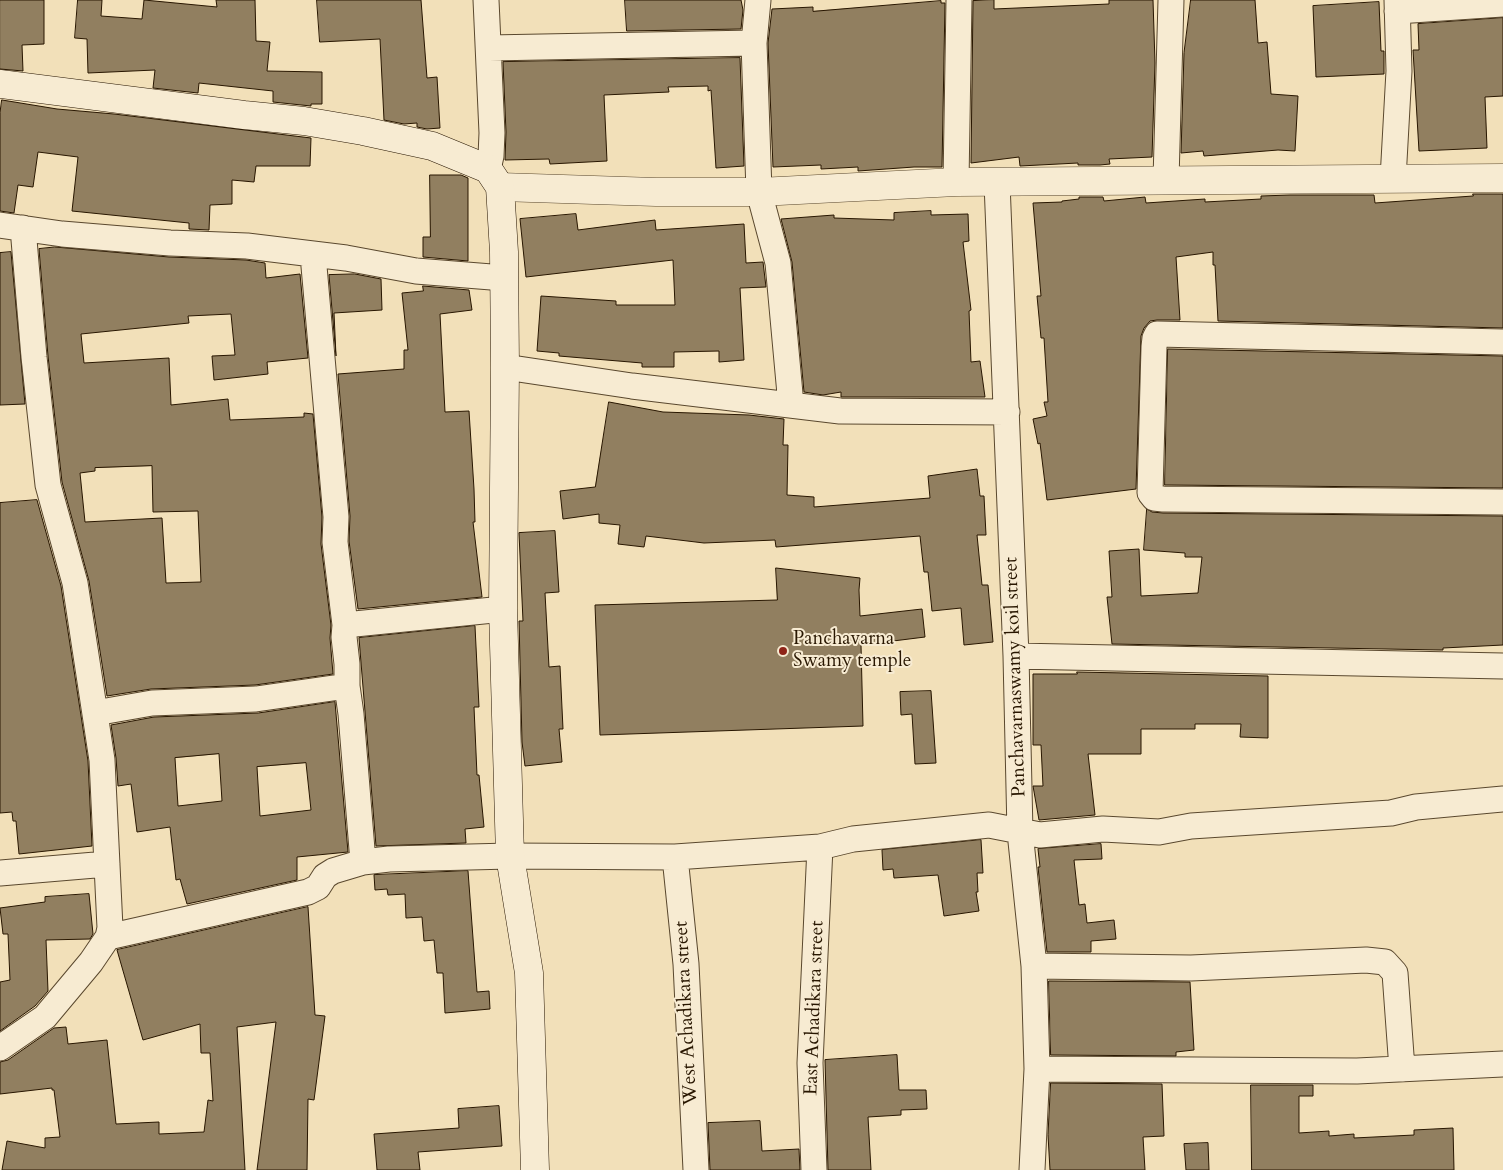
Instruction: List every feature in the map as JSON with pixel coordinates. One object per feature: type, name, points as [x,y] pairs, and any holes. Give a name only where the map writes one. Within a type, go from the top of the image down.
[{"type":"main road","points":[[0,84],[304,121],[432,146],[494,178],[656,192],[759,192],[956,182],[1503,178]]},
{"type":"main road","points":[[494,178],[504,278],[503,609],[510,856],[529,973],[535,1170]]},
{"type":"street","points":[[486,0],[492,133],[491,156],[494,178]]},
{"type":"street","points":[[758,0],[754,43],[759,192],[778,263],[791,405]]},
{"type":"street","points":[[956,182],[959,0]]},
{"type":"street","points":[[1166,180],[1172,0]]},
{"type":"street","points":[[1393,178],[1399,71],[1397,6],[1503,4]]},
{"type":"street","points":[[489,48],[754,43]]},
{"type":"street","name":"Panchavarnaswamy koil street","points":[[997,183],[1016,656],[1020,832],[1034,966],[1037,1069],[1032,1170]]},
{"type":"street","points":[[0,1048],[45,1016],[91,962],[108,937],[110,928],[102,760],[75,583],[48,484],[34,357],[11,227],[62,234],[170,243],[247,246],[346,258],[416,271],[504,278]]},
{"type":"street","points":[[313,255],[336,517],[335,542],[345,625],[346,686],[363,862]]},
{"type":"street","points":[[1503,342],[1157,334],[1154,347],[1150,493],[1154,498],[1503,502]]},
{"type":"street","points":[[505,367],[632,386],[840,411],[1006,412]]},
{"type":"street","points":[[345,625],[503,609]]},
{"type":"street","points":[[1016,656],[1503,666]]},
{"type":"street","points":[[95,713],[152,703],[256,698],[346,686]]},
{"type":"street","points":[[108,937],[308,892],[318,887],[325,876],[332,871],[363,862],[510,856],[675,856],[820,847],[853,839],[990,826],[1040,835],[1103,829],[1159,832],[1191,826],[1391,813],[1416,807],[1503,800]]},
{"type":"street","name":"East Achadikara street","points":[[814,1170],[811,1047],[820,847]]},
{"type":"street","name":"West Achadikara street","points":[[675,856],[686,964],[696,1170]]},
{"type":"street","points":[[0,873],[107,864]]},
{"type":"street","points":[[1034,966],[1191,968],[1366,960],[1385,962],[1395,973],[1402,1069]]},
{"type":"street","points":[[1037,1069],[1357,1071],[1503,1064]]},
{"type":"building","points":[[0,0],[44,0],[44,44],[22,45],[23,71],[0,69]]},
{"type":"building","points":[[78,0],[102,0],[101,16],[142,19],[144,0],[217,7],[216,0],[255,0],[256,41],[270,42],[267,71],[322,72],[322,104],[311,104],[311,106],[273,102],[273,91],[199,83],[198,93],[153,88],[155,70],[88,73],[87,39],[75,38]]},
{"type":"building","points":[[317,0],[421,0],[427,78],[437,77],[440,128],[427,129],[417,127],[417,123],[404,124],[384,120],[380,39],[320,42]]},
{"type":"building","points":[[625,0],[741,0],[743,10],[741,29],[627,31]]},
{"type":"building","points":[[994,0],[994,9],[1109,4],[1109,0],[1153,0],[1155,63],[1152,157],[1109,159],[1110,164],[1100,165],[1078,165],[1078,163],[1020,166],[1019,157],[971,163],[973,1]]},
{"type":"building","points":[[1191,0],[1255,0],[1258,43],[1267,42],[1271,94],[1298,96],[1295,151],[1278,150],[1204,156],[1203,151],[1181,153],[1184,53]]},
{"type":"building","points":[[941,1],[941,3],[945,3],[942,167],[858,171],[858,167],[821,169],[821,165],[773,167],[768,43],[772,9],[813,7],[813,11]]},
{"type":"building","points":[[1379,2],[1381,51],[1384,51],[1384,74],[1316,77],[1313,6]]},
{"type":"building","points":[[1503,18],[1503,96],[1485,97],[1487,148],[1419,151],[1413,50],[1419,50],[1418,24]]},
{"type":"building","points":[[740,58],[744,166],[716,168],[711,90],[708,91],[708,86],[668,87],[669,92],[604,95],[607,161],[550,164],[549,159],[505,160],[506,132],[503,62]]},
{"type":"building","points":[[2,100],[57,109],[311,138],[310,166],[256,166],[254,182],[232,180],[232,204],[210,205],[209,230],[189,229],[189,223],[72,211],[78,157],[38,152],[33,187],[18,185],[14,213],[0,211],[0,113]]},
{"type":"building","points":[[430,175],[461,175],[468,178],[468,261],[423,257],[423,237],[430,237]]},
{"type":"building","points":[[1473,194],[1503,194],[1503,328],[1218,321],[1213,252],[1176,257],[1180,320],[1150,321],[1144,328],[1141,336],[1136,489],[1047,500],[1040,443],[1038,444],[1033,419],[1047,416],[1044,402],[1048,402],[1044,338],[1041,338],[1037,296],[1041,296],[1033,203],[1062,202],[1079,199],[1079,197],[1103,197],[1104,201],[1145,197],[1146,203],[1205,199],[1205,202],[1261,199],[1261,196],[1374,195],[1375,203],[1473,196]]},
{"type":"building","points":[[931,211],[931,215],[968,214],[969,241],[963,242],[971,310],[969,311],[971,362],[980,361],[985,397],[841,397],[841,392],[823,395],[804,392],[792,262],[781,219],[834,215],[834,218],[894,220],[894,213]]},
{"type":"building","points":[[576,214],[578,230],[655,220],[656,230],[744,224],[746,263],[763,262],[766,287],[740,288],[744,360],[719,362],[719,351],[674,352],[674,367],[642,367],[642,363],[559,356],[559,353],[537,351],[541,296],[616,301],[616,305],[675,305],[673,260],[526,277],[520,219]]},
{"type":"building","points":[[55,247],[169,257],[246,260],[265,263],[266,278],[300,274],[308,358],[267,362],[268,374],[214,380],[212,356],[235,355],[231,314],[188,316],[189,323],[81,334],[84,363],[169,358],[171,405],[228,399],[230,420],[304,417],[304,413],[313,414],[322,517],[321,544],[331,625],[330,638],[333,674],[255,685],[151,689],[107,696],[89,581],[62,482],[48,356],[39,249]],"holes":[[[152,466],[153,512],[198,511],[201,582],[166,583],[162,518],[85,522],[80,473],[95,471],[95,468]]]},
{"type":"building","points":[[11,252],[25,404],[0,405],[0,253]]},
{"type":"building","points":[[355,274],[381,279],[382,310],[334,313],[336,356],[329,275]]},
{"type":"building","points":[[423,286],[469,290],[472,310],[440,314],[445,412],[469,411],[474,489],[475,522],[473,522],[482,597],[358,609],[349,541],[350,516],[338,374],[404,369],[404,350],[408,350],[402,293],[423,291]]},
{"type":"building","points":[[1168,349],[1503,356],[1503,488],[1165,485]]},
{"type":"building","points":[[609,402],[663,412],[749,415],[784,419],[783,445],[788,445],[787,495],[814,497],[814,507],[930,498],[928,476],[977,469],[980,496],[984,496],[986,535],[977,535],[982,585],[988,585],[993,642],[964,645],[961,608],[932,611],[928,572],[924,572],[920,536],[776,547],[775,540],[704,543],[646,536],[644,547],[618,544],[620,525],[599,523],[599,514],[563,519],[560,491],[595,487]]},
{"type":"building","points":[[37,500],[61,586],[88,761],[92,846],[19,854],[16,821],[13,821],[12,812],[0,813],[0,503]]},
{"type":"building","points":[[1147,509],[1152,512],[1163,513],[1503,516],[1503,645],[1443,648],[1443,650],[1440,650],[1112,644],[1107,597],[1112,597],[1109,551],[1139,549],[1141,596],[1198,593],[1202,557],[1185,557],[1185,553],[1144,550]]},
{"type":"building","points":[[555,531],[559,592],[545,593],[549,667],[560,666],[563,729],[559,729],[562,762],[525,766],[522,742],[519,621],[523,621],[519,533]]},
{"type":"building","points":[[776,568],[860,578],[860,616],[922,609],[925,637],[861,645],[863,726],[600,735],[595,605],[777,600]]},
{"type":"building","points":[[475,626],[479,707],[474,707],[477,775],[479,775],[484,827],[465,829],[466,843],[376,846],[359,638]]},
{"type":"building","points":[[1077,672],[1268,676],[1268,738],[1240,737],[1241,724],[1195,724],[1195,729],[1141,729],[1141,754],[1088,754],[1095,815],[1039,820],[1033,786],[1043,786],[1041,745],[1033,745],[1033,674],[1077,674]]},
{"type":"building","points":[[931,691],[936,763],[915,764],[912,714],[901,715],[900,692]]},
{"type":"building","points":[[335,702],[348,852],[297,857],[297,880],[187,904],[180,879],[176,880],[170,827],[137,832],[131,784],[118,786],[111,725],[154,717],[258,713]],"holes":[[[219,754],[222,801],[178,806],[175,758]],[[306,763],[311,810],[260,816],[257,767]]]},
{"type":"building","points":[[981,840],[983,873],[977,873],[978,892],[976,892],[979,911],[944,916],[938,875],[894,878],[893,869],[883,870],[882,850]]},
{"type":"building","points":[[1101,844],[1102,859],[1074,860],[1079,905],[1085,904],[1087,923],[1114,920],[1116,939],[1091,941],[1091,952],[1047,952],[1038,867],[1040,867],[1038,849]]},
{"type":"building","points":[[468,871],[477,992],[489,991],[490,1009],[445,1013],[443,973],[437,973],[434,940],[424,941],[422,917],[406,918],[405,894],[388,895],[387,889],[375,890],[374,875]]},
{"type":"building","points":[[89,894],[93,934],[90,939],[46,940],[48,991],[35,1006],[0,1031],[0,982],[10,980],[8,934],[3,934],[0,908],[45,902],[45,897]]},
{"type":"building","points":[[308,907],[315,1015],[325,1016],[314,1100],[308,1099],[307,1170],[257,1170],[276,1022],[237,1027],[245,1170],[2,1170],[7,1141],[45,1148],[45,1138],[60,1137],[54,1090],[52,1088],[0,1094],[0,1062],[8,1060],[54,1028],[66,1027],[68,1044],[107,1040],[116,1124],[159,1122],[159,1134],[204,1132],[208,1100],[213,1101],[210,1053],[201,1053],[200,1024],[143,1040],[117,950]]},
{"type":"building","points":[[1049,981],[1190,982],[1194,1050],[1176,1052],[1176,1056],[1051,1055]]},
{"type":"building","points":[[897,1055],[899,1090],[926,1090],[927,1109],[901,1110],[901,1115],[868,1117],[871,1170],[828,1170],[825,1060]]},
{"type":"building","points":[[1051,1083],[1162,1084],[1164,1136],[1143,1137],[1145,1170],[1050,1170],[1048,1135]]},
{"type":"building","points":[[1251,1085],[1313,1085],[1313,1096],[1299,1096],[1299,1133],[1329,1131],[1329,1136],[1354,1134],[1354,1138],[1414,1135],[1414,1130],[1453,1128],[1454,1170],[1252,1170]]},
{"type":"building","points":[[499,1106],[502,1146],[418,1152],[420,1170],[377,1170],[374,1134],[459,1128],[458,1109]]},
{"type":"building","points":[[760,1121],[762,1151],[799,1149],[800,1170],[710,1170],[708,1123]]},
{"type":"building","points":[[1208,1143],[1209,1170],[1186,1170],[1184,1144]]},
{"type":"place","name":"Panchavarna Swamy temple","points":[[783,651]]}]
